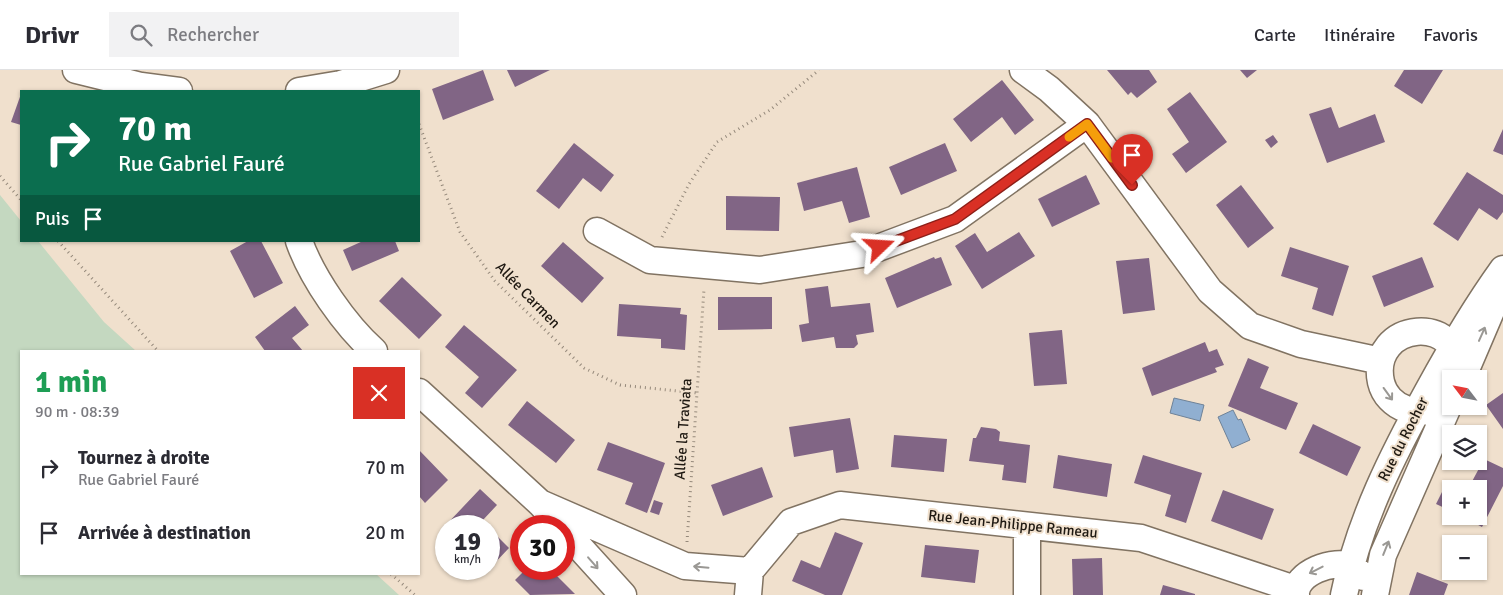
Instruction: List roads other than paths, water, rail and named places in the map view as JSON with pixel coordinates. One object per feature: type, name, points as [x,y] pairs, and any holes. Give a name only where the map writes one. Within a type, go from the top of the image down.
[{"type":"street","points":[[76,70],[141,86],[171,90]]},
{"type":"street","points":[[305,90],[341,84],[386,70]]},
{"type":"street","points":[[1023,70],[1049,89],[1087,124],[1210,291],[1250,326],[1301,344],[1381,361]]},
{"type":"street","points":[[598,231],[650,260],[760,270],[862,254],[955,219],[1087,124]]},
{"type":"street","points":[[299,242],[304,256],[338,309],[373,350]]},
{"type":"street","name":"Rue du Rocher","points":[[1344,595],[1350,566],[1380,483],[1416,412],[1453,347],[1476,307],[1503,269]]},
{"type":"street","points":[[1465,370],[1490,315],[1503,277]]},
{"type":"street","points":[[1442,405],[1436,409],[1416,412],[1403,408],[1388,396],[1382,385],[1381,361],[1390,344],[1406,333],[1415,331],[1433,333],[1453,347],[1460,370]]},
{"type":"street","name":"Rue Jean-Philippe Rameau","points":[[420,393],[540,502],[551,515]]},
{"type":"street","name":"Rue du Rocher","points":[[1375,595],[1383,555],[1444,415]]},
{"type":"street","name":"Rue Jean-Philippe Rameau","points":[[540,502],[685,566],[749,583],[791,522],[840,505],[1141,538],[1296,592]]},
{"type":"street","points":[[1027,526],[1027,595]]},
{"type":"street","points":[[575,542],[622,595]]},
{"type":"street","points":[[1296,592],[1303,577],[1327,565],[1350,566],[1364,577],[1368,595]]},
{"type":"water","points":[[1174,398],[1204,405],[1200,421],[1170,413]]},
{"type":"water","points":[[1233,410],[1238,420],[1241,419],[1250,440],[1232,448],[1218,417]]}]
